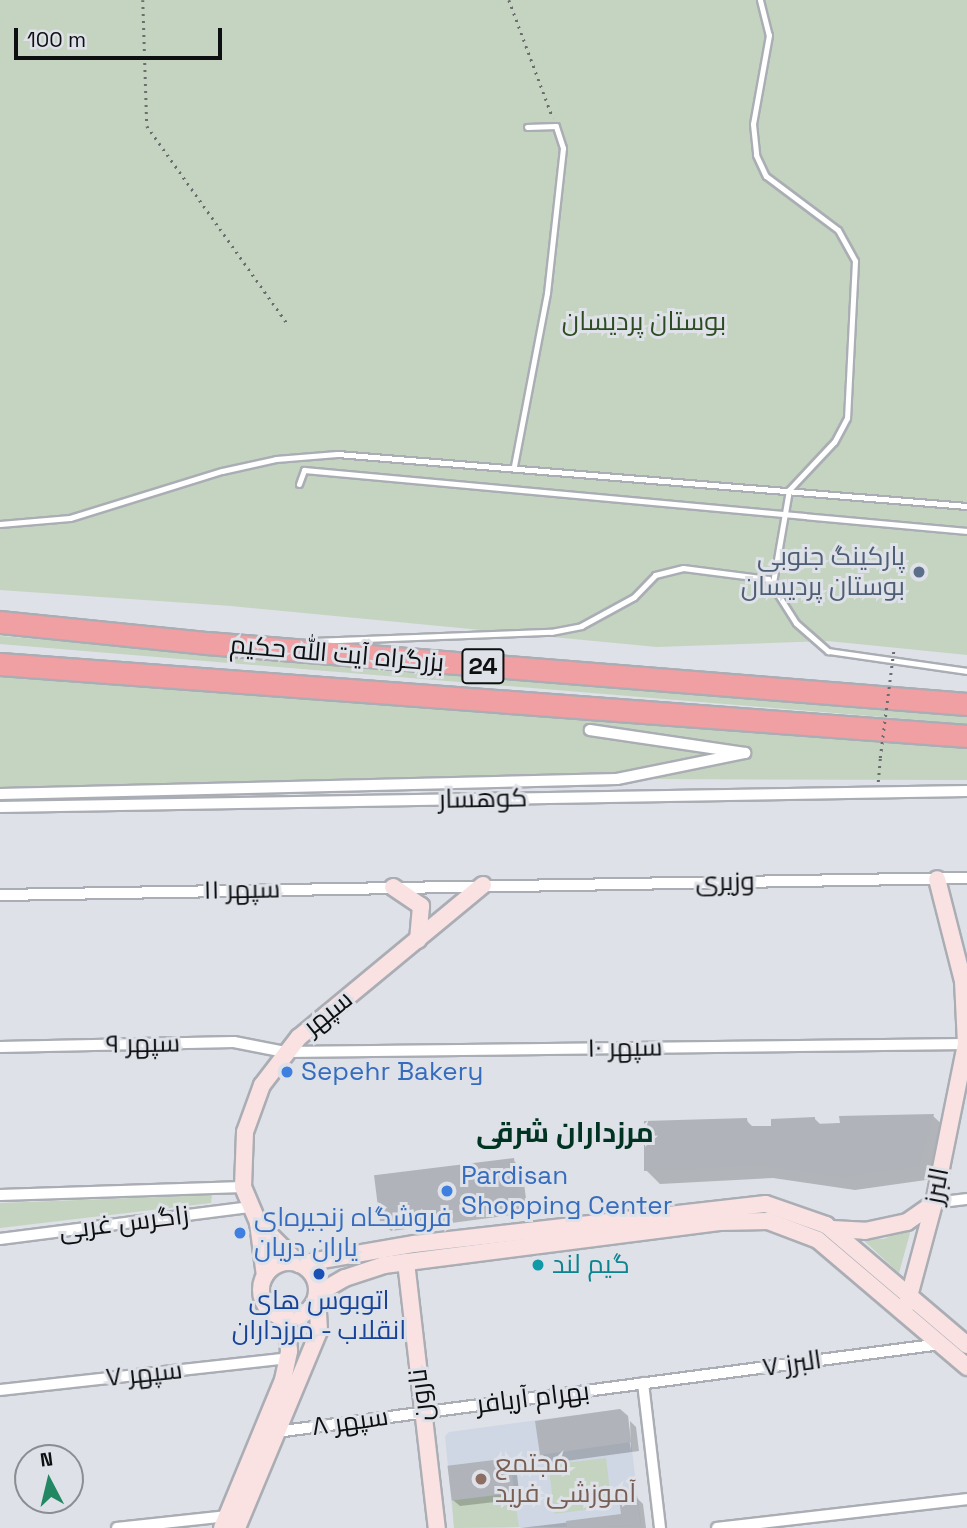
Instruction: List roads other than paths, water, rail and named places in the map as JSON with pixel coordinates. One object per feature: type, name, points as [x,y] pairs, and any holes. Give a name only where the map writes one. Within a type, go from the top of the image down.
[{"type":"highway","name":"بزرگراه آیت الله حکیم","points":[[0,622],[207,643],[967,704]]},
{"type":"highway","name":"بزرگراه آیت الله حکیم","points":[[0,664],[967,736]]},
{"type":"street","points":[[0,794],[617,779],[745,753],[590,730]]},
{"type":"street","name":"کوهسار","points":[[0,807],[967,791]]},
{"type":"street","name":"وزیری","points":[[483,885],[967,878]]},
{"type":"street","name":"البرز","points":[[903,1311],[911,1295],[934,1203],[966,1044],[962,981],[937,879]]},
{"type":"street","name":"سپهر ۱۱","points":[[0,895],[483,885]]},
{"type":"street","name":"سپهر","points":[[258,1223],[249,1207],[243,1187],[248,1119],[262,1086],[285,1052],[483,885]]},
{"type":"street","points":[[393,887],[421,906],[418,940]]},
{"type":"street","name":"سپهر ۹","points":[[0,1047],[234,1042],[285,1052]]},
{"type":"street","name":"سپهر ۱۰","points":[[285,1052],[966,1044]]},
{"type":"street","name":"زاگرس غربی","points":[[0,1195],[243,1187]]},
{"type":"street","points":[[831,1229],[865,1231],[907,1222],[934,1203],[967,1199]]},
{"type":"street","points":[[265,1276],[279,1264],[299,1264],[345,1253],[722,1206],[782,1207],[831,1229],[911,1295],[955,1341],[967,1367]]},
{"type":"street","name":"زاگرس غربی","points":[[0,1239],[249,1207]]},
{"type":"street","points":[[258,1223],[265,1276],[265,1304],[286,1317],[305,1313],[317,1294],[355,1274],[406,1262],[719,1222],[768,1221],[818,1241],[903,1311],[955,1341]]},
{"type":"street","points":[[117,1528],[232,1522],[269,1432],[308,1359],[321,1319],[313,1276],[258,1223]]},
{"type":"street","points":[[345,1253],[335,1260],[334,1270],[355,1274]]},
{"type":"street","name":"نارون","points":[[406,1262],[437,1528]]},
{"type":"street","points":[[269,1432],[288,1359],[286,1317]]},
{"type":"street","name":"البرز ۷","points":[[643,1383],[955,1341]]},
{"type":"street","points":[[288,1359],[308,1359]]},
{"type":"street","name":"سپهر ۷","points":[[0,1390],[288,1359]]},
{"type":"street","points":[[643,1383],[660,1528]]},
{"type":"street","name":"بهرام آریافر","points":[[423,1412],[643,1383]]},
{"type":"street","name":"سپهر ۸","points":[[269,1432],[423,1412]]},
{"type":"street","points":[[717,1528],[967,1499]]},
{"type":"lane","points":[[760,0],[769,35],[754,124],[755,155],[766,176],[838,230],[855,261],[847,418],[834,442],[789,490],[773,583]]},
{"type":"lane","points":[[514,466],[547,293],[563,148],[556,126],[527,127]]},
{"type":"lane","points":[[0,524],[70,518],[276,459],[337,454],[514,466],[967,506]]},
{"type":"lane","points":[[299,484],[304,470],[967,531]]},
{"type":"lane","points":[[207,643],[551,632],[609,614],[655,576],[676,568],[761,577],[773,583],[796,623],[828,651],[967,671]]},
{"type":"place","name":"پارکینگ جنوبی بوستان پردیسان","points":[[919,572]]},
{"type":"place","name":"Sepehr Bakery","points":[[287,1072]]},
{"type":"place","name":"Pardisan Shopping Center","points":[[447,1191]]},
{"type":"place","name":"فروشگاه زنجیره‌ای یاران دریان","points":[[240,1233]]},
{"type":"place","name":"گیم لند","points":[[538,1265]]},
{"type":"place","name":"اتوبوس های انقلاب - مرزداران","points":[[319,1274]]},
{"type":"place","name":"مجتمع آموزشی فرید","points":[[481,1479]]},
{"type":"district","name":"مرزداران شرقی","points":[[565,1132]]},
{"type":"park label","name":"بوستان پردیسان","points":[[644,322]]}]
